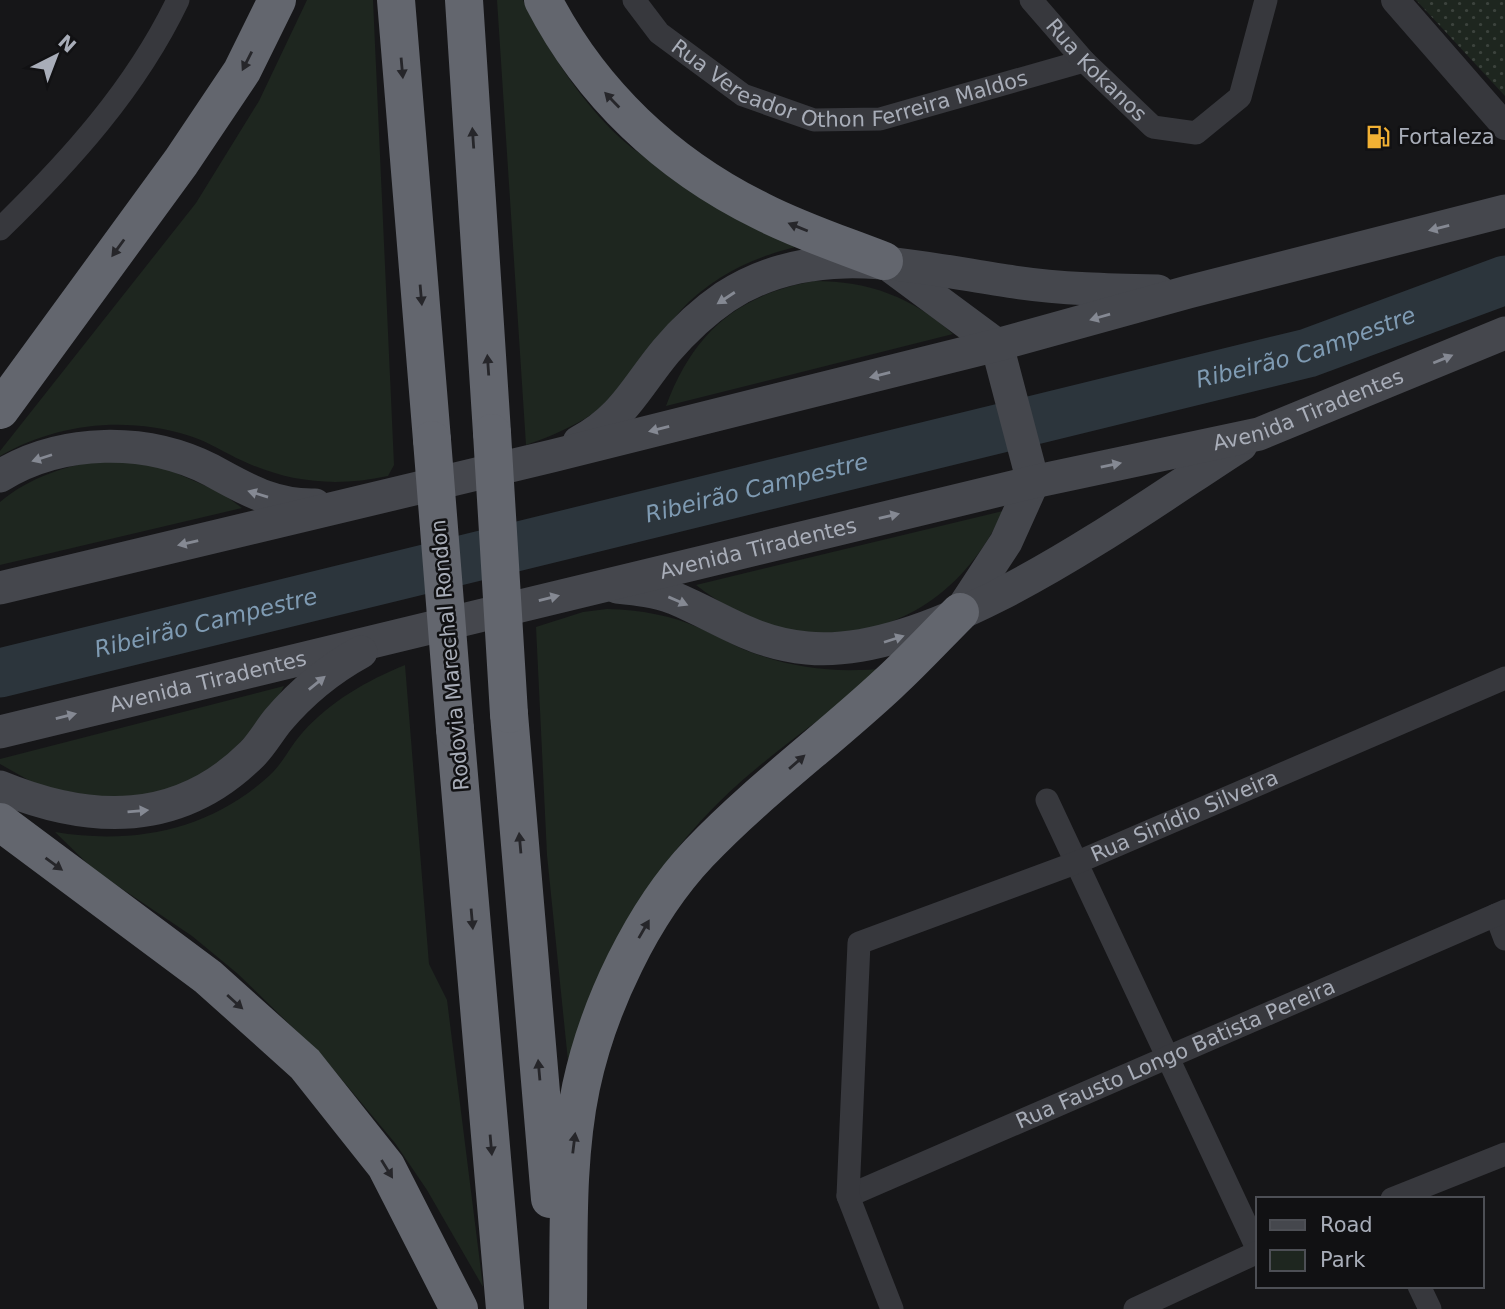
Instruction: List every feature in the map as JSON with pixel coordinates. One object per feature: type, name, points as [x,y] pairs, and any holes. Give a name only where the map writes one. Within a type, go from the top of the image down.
[{"type":"highway","points":[[0,410],[181,162],[243,71],[277,0]]},
{"type":"highway","name":"Rodovia Marechal Rondon","points":[[396,0],[505,1309]]},
{"type":"highway","points":[[464,0],[509,714],[560,1309]]},
{"type":"highway","points":[[543,0],[559,32],[599,88],[647,137],[702,178],[762,212],[884,261]]},
{"type":"highway","points":[[568,1309],[570,1174],[581,1087],[606,1003],[645,925],[697,854],[761,793],[889,683],[960,612]]},
{"type":"highway","points":[[0,822],[208,977],[305,1064],[386,1166],[459,1309]]},
{"type":"main road","points":[[0,588],[999,350],[1188,292],[1505,211]]},
{"type":"main road","points":[[552,456],[586,438],[617,414],[643,385],[665,352],[693,322],[726,297],[762,278],[802,266],[843,260],[884,261],[1018,283],[1188,292]]},
{"type":"main road","points":[[884,261],[999,350],[1031,473],[1006,542],[960,612]]},
{"type":"main road","name":"Avenida Tiradentes","points":[[0,732],[587,588],[1031,473],[1259,433],[1505,333]]},
{"type":"main road","points":[[587,588],[645,590],[673,598],[733,629],[770,642],[808,649],[846,649],[884,642],[1015,587],[1076,551],[1259,433]]},
{"type":"main road","points":[[0,475],[36,459],[70,449],[106,446],[142,448],[177,456],[210,470],[241,489],[294,505],[349,505]]},
{"type":"main road","points":[[0,787],[26,798],[106,814],[160,810],[211,788],[253,753],[280,718],[312,687],[348,660],[387,638]]},
{"type":"street","points":[[0,229],[40,189],[138,74],[178,0]]},
{"type":"street","name":"Rua Vereador Othon Ferreira Maldos","points":[[634,0],[659,33],[743,95],[814,120],[880,120],[1084,61]]},
{"type":"street","name":"Rua Kokanos","points":[[1031,0],[1084,61],[1153,127],[1196,133],[1240,97],[1266,0]]},
{"type":"street","points":[[1395,0],[1505,126]]},
{"type":"street","name":"Rua Sinídio Silveira","points":[[848,1196],[859,943],[1078,862],[1505,678]]},
{"type":"street","points":[[1047,800],[1256,1247]]},
{"type":"street","points":[[1500,913],[1505,939]]},
{"type":"street","name":"Rua Fausto Longo Batista Pereira","points":[[848,1196],[1500,913]]},
{"type":"street","points":[[1397,1197],[1505,1154]]},
{"type":"street","points":[[848,1196],[892,1309]]},
{"type":"street","points":[[1135,1309],[1256,1252]]},
{"type":"street","points":[[1420,1288],[1430,1309]]},
{"type":"green space","points":[[307,0],[373,0],[394,465],[388,476],[332,482],[296,478],[261,468],[190,436],[141,426],[93,426],[69,430],[45,436],[0,456],[0,451],[196,203],[259,101]]},
{"type":"green space","points":[[497,0],[523,0],[560,65],[592,109],[628,145],[687,181],[813,243],[776,252],[742,266],[710,285],[681,310],[634,376],[612,400],[571,426],[526,445]]},
{"type":"green space","points":[[1416,0],[1505,0],[1505,96]]},
{"type":"green space","points":[[814,281],[853,284],[889,294],[922,310],[953,334],[666,406],[690,358],[704,338],[721,321],[762,296]]},
{"type":"green space","points":[[103,460],[153,463],[222,493],[242,508],[0,565],[0,502],[36,479]]},
{"type":"green space","points":[[1003,511],[978,554],[946,589],[909,614],[869,629],[826,634],[782,628],[738,612],[696,585]]},
{"type":"green space","points":[[607,609],[644,612],[679,620],[749,652],[789,664],[838,670],[889,668],[758,767],[724,797],[666,863],[641,899],[599,977],[568,1061],[547,855],[536,627],[583,612]]},
{"type":"green space","points":[[405,665],[429,964],[447,1000],[483,1287],[427,1190],[395,1143],[323,1057],[238,974],[192,936],[94,870],[55,832],[84,836],[142,834],[196,821],[222,809],[247,794],[270,775],[303,732],[337,701]]},
{"type":"green space","points":[[284,686],[271,711],[214,769],[165,792],[114,800],[39,786],[0,764],[0,759]]},
{"type":"waterway","name":"Ribeirão Campestre","points":[[0,673],[1308,353],[1505,280]]},
{"type":"place","name":"Fortaleza","points":[[1378,137]]}]
